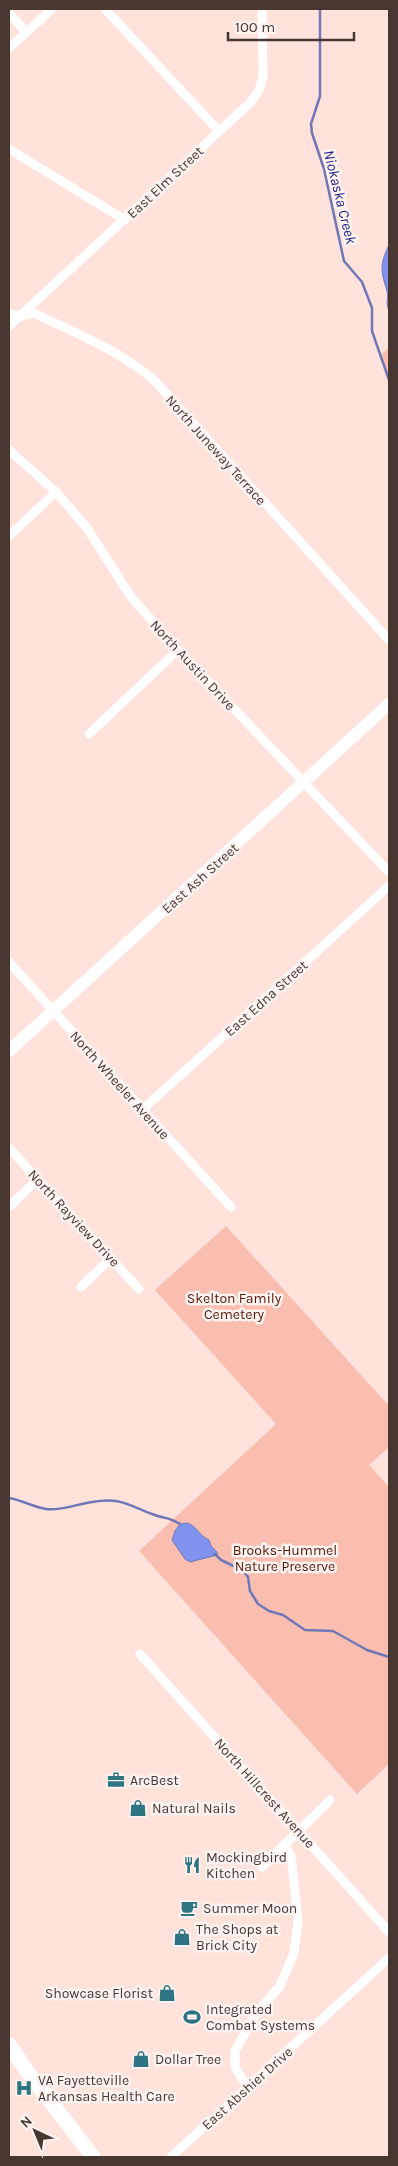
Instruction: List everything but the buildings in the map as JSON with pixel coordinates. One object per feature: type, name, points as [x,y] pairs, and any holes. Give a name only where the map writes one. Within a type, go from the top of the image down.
[{"type":"main road","points":[[9,2045],[93,2157]]},
{"type":"street","points":[[9,48],[52,9]]},
{"type":"street","points":[[105,9],[219,131]]},
{"type":"street","name":"East Elm Street","points":[[9,326],[251,102],[263,77],[262,9]]},
{"type":"street","points":[[9,13],[26,32]]},
{"type":"street","points":[[9,149],[125,220]]},
{"type":"street","name":"North Juneway Terrace","points":[[9,312],[19,317],[34,313],[124,357],[154,380],[389,640]]},
{"type":"street","name":"North Austin Drive","points":[[9,450],[56,492],[87,528],[131,597],[178,650],[389,872]]},
{"type":"street","points":[[9,536],[56,492]]},
{"type":"street","points":[[89,734],[178,650]]},
{"type":"street","name":"East Ash Street","points":[[9,1051],[305,783],[389,704]]},
{"type":"street","name":"East Edna Street","points":[[142,1110],[389,886]]},
{"type":"street","name":"North Wheeler Avenue","points":[[9,962],[231,1207]]},
{"type":"street","name":"North Rayview Drive","points":[[9,1148],[139,1289]]},
{"type":"street","points":[[9,1207],[38,1179]]},
{"type":"street","points":[[81,1287],[111,1258]]},
{"type":"street","name":"North Hillcrest Avenue","points":[[140,1654],[389,1932]]},
{"type":"street","points":[[262,1867],[330,1800]]},
{"type":"street","points":[[247,2087],[235,2067],[235,2051],[255,2015],[280,1986],[294,1953],[298,1921],[291,1856],[284,1845]]},
{"type":"street","name":"East Abshier Drive","points":[[170,2157],[389,1958]]},
{"type":"green space","points":[[389,347],[389,380],[381,355]]},
{"type":"green space","name":"Brooks-Hummel Nature Preserve","points":[[226,1226],[389,1406],[389,1447],[369,1465],[389,1487],[389,1764],[357,1794],[139,1551],[276,1424],[155,1290]]},
{"type":"water","points":[[389,245],[389,310],[382,264]]},
{"type":"water","points":[[187,1523],[209,1540],[217,1555],[190,1562],[185,1559],[172,1540],[180,1524]]},
{"type":"waterway","name":"Niokaska Creek","points":[[320,9],[320,96],[311,124],[312,133],[324,169],[344,261],[362,282],[372,308],[372,331],[389,380]]},
{"type":"waterway","points":[[9,1498],[41,1508],[52,1509],[110,1500],[117,1501],[180,1524]]},
{"type":"waterway","points":[[215,1554],[221,1560],[242,1570],[248,1577],[250,1591],[258,1604],[269,1611],[283,1615],[305,1630],[333,1631],[367,1650],[389,1657]]},
{"type":"place","name":"ArcBest","points":[[116,1780]]},
{"type":"place","name":"Natural Nails","points":[[138,1808]]},
{"type":"place","name":"Mockingbird Kitchen","points":[[192,1865]]},
{"type":"place","name":"Summer Moon","points":[[189,1908]]},
{"type":"place","name":"The Shops at Brick City","points":[[182,1937]]},
{"type":"place","name":"Showcase Florist","points":[[167,1993]]},
{"type":"place","name":"Integrated Combat Systems","points":[[192,2017]]},
{"type":"place","name":"Dollar Tree","points":[[141,2059]]},
{"type":"place","name":"VA Fayetteville Arkansas Health Care","points":[[24,2088]]},
{"type":"park label","name":"Skelton Family Cemetery","points":[[234,1306]]}]
